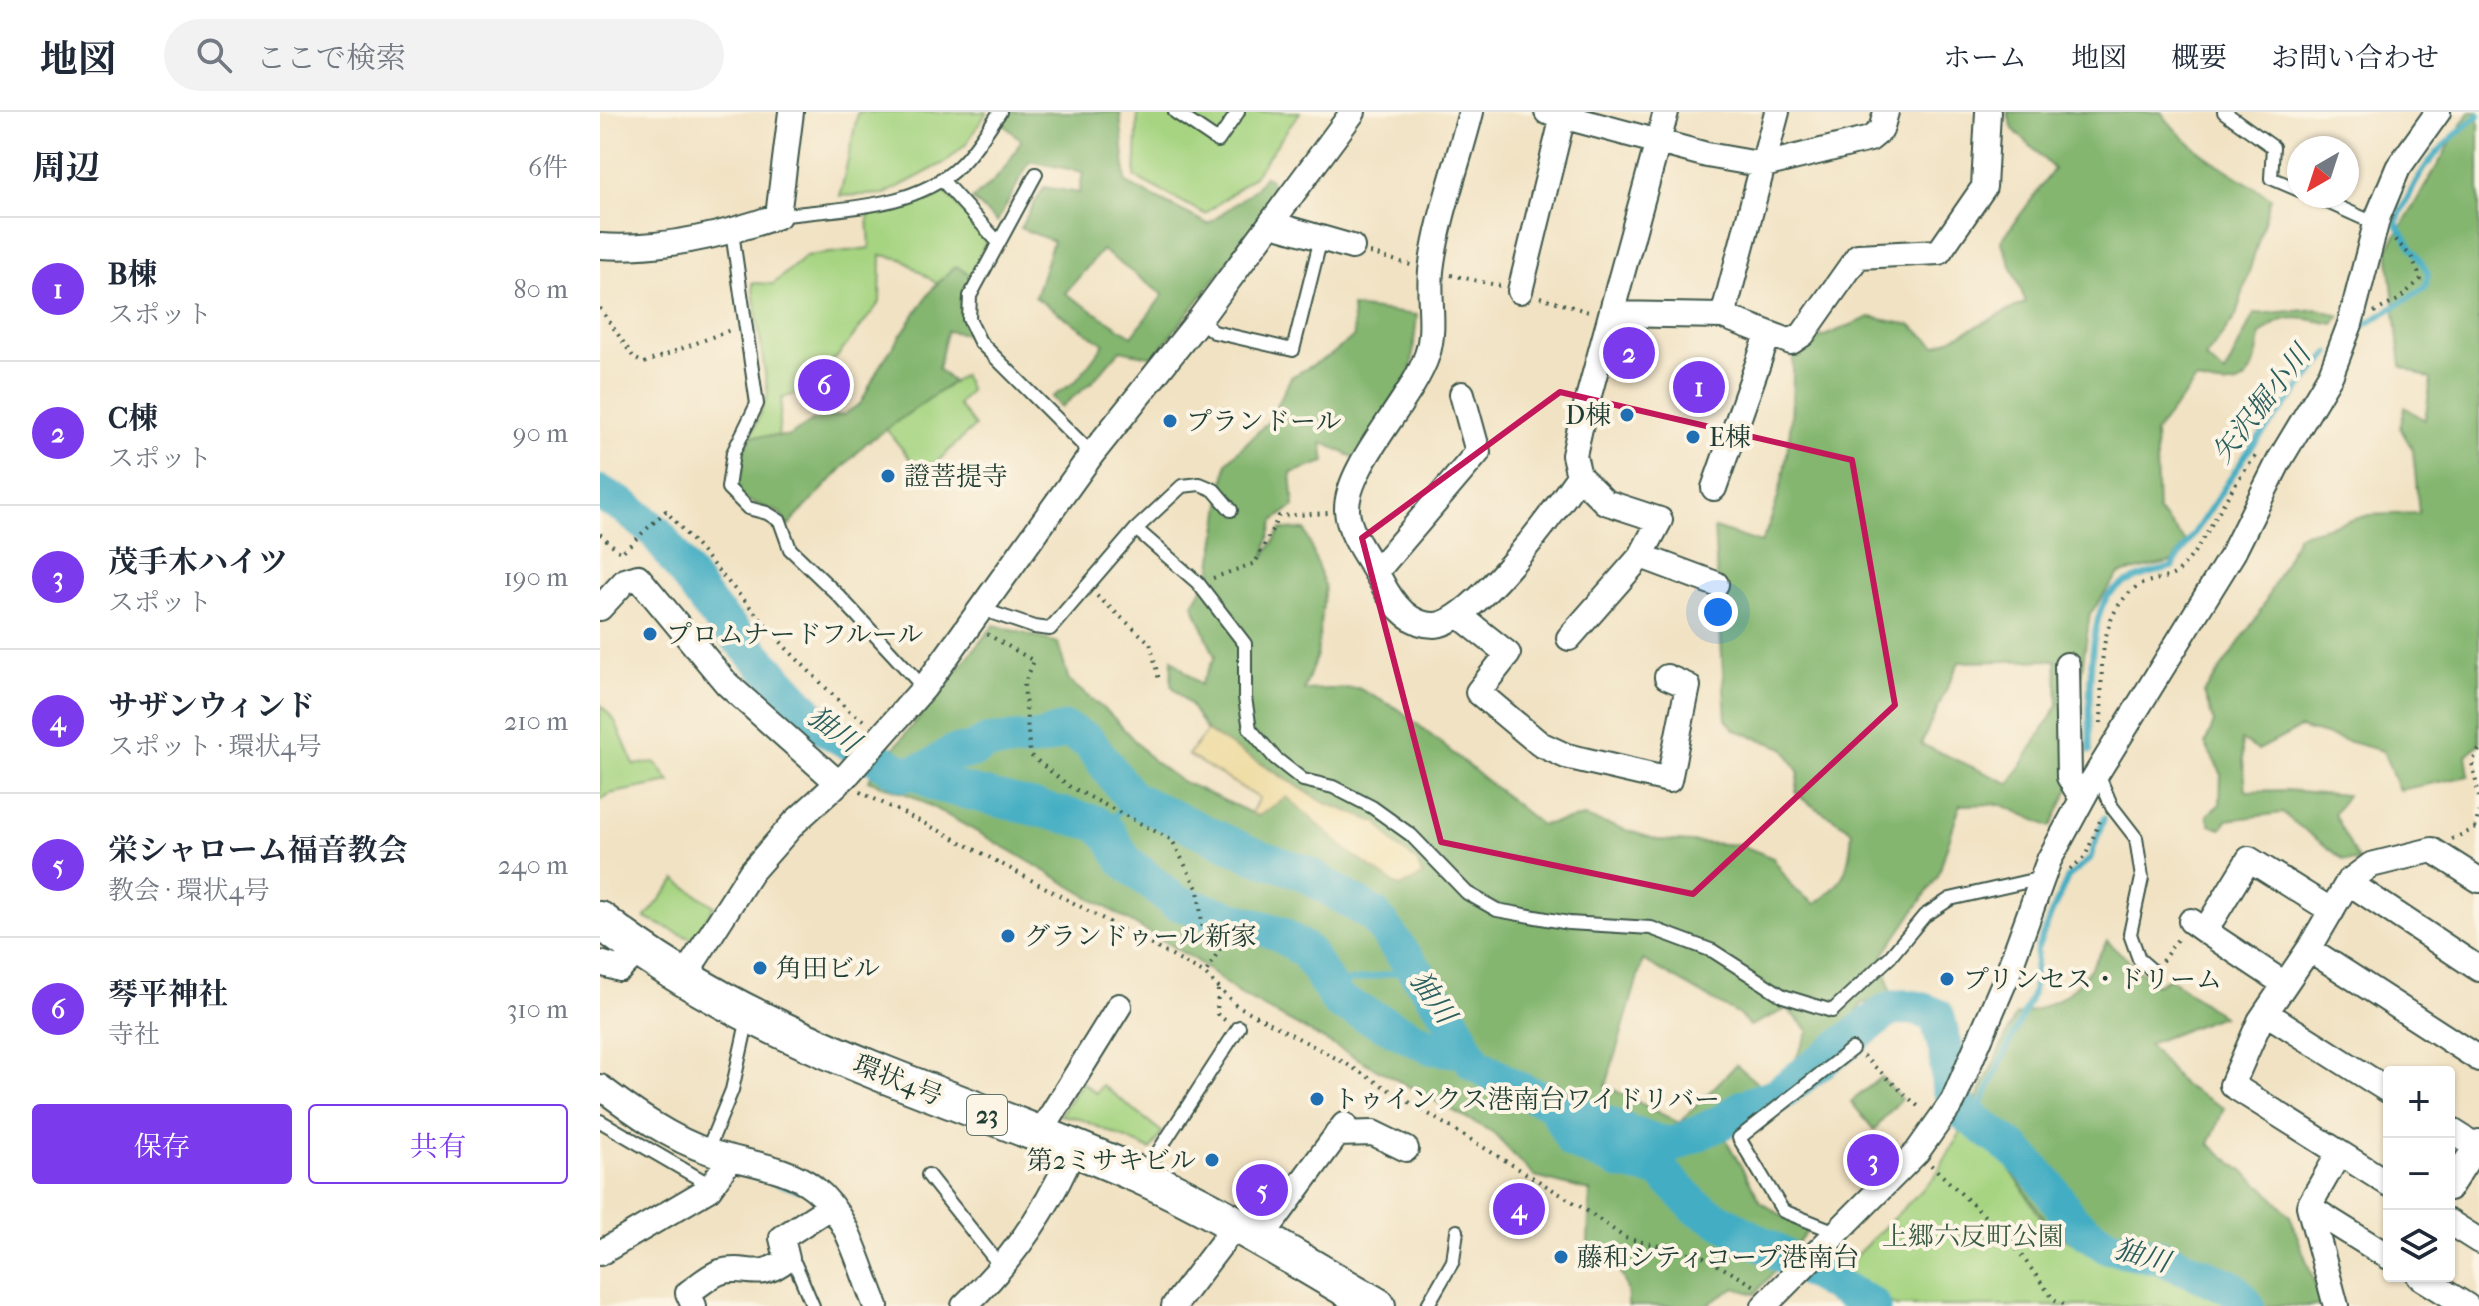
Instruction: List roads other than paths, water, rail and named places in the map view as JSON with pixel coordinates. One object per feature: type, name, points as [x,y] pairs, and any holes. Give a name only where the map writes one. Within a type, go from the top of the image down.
[{"type":"main road","name":"環状4号","points":[[600,920],[689,981],[758,1019],[873,1072],[1142,1177],[1248,1232],[1377,1306]]},
{"type":"street","points":[[600,246],[637,249],[732,232],[778,216],[791,112]]},
{"type":"street","points":[[689,981],[694,961],[751,872],[924,688],[1092,454],[1199,320],[1353,112]]},
{"type":"street","points":[[1471,112],[1431,270],[1428,354],[1410,390],[1359,472],[1349,494],[1347,512],[1389,598],[1408,617],[1434,625],[1460,616],[1544,527],[1579,476]]},
{"type":"street","points":[[1569,638],[1641,556],[1660,520],[1605,502],[1579,476],[1574,455],[1666,112]]},
{"type":"street","points":[[1723,316],[1777,112]]},
{"type":"street","points":[[1520,291],[1558,113],[1659,142],[1764,165],[1870,139],[1881,130],[1886,112]]},
{"type":"street","points":[[1612,314],[1723,316],[1791,342],[1803,334],[1858,256],[1939,252],[1984,187],[1988,112]]},
{"type":"street","points":[[1777,1299],[1828,1240],[1917,1152],[1953,1101],[1966,1076],[2042,878],[2090,785],[2233,553],[2347,334],[2398,168],[2438,112]]},
{"type":"street","points":[[1272,224],[1352,247]]},
{"type":"street","points":[[1714,488],[1768,335]]},
{"type":"street","points":[[1376,572],[1478,452],[1462,394]]},
{"type":"street","points":[[1641,556],[1716,584]]},
{"type":"street","points":[[600,608],[625,581],[638,577],[727,684],[842,777]]},
{"type":"street","points":[[1460,616],[1508,654],[1478,692],[1540,744],[1566,756],[1669,780],[1688,686],[1667,677]]},
{"type":"street","points":[[2067,665],[2069,777],[2090,785]]},
{"type":"street","points":[[2383,1180],[2232,1085],[2283,983],[2309,949],[2348,882],[2371,865],[2432,850],[2479,880]]},
{"type":"street","points":[[2283,983],[2198,926],[2249,859],[2332,911]]},
{"type":"street","points":[[2348,882],[2479,969]]},
{"type":"street","points":[[600,963],[620,969],[640,949]]},
{"type":"street","points":[[2309,949],[2479,1059]]},
{"type":"street","points":[[1039,1135],[1119,1006]]},
{"type":"street","points":[[2266,1013],[2383,1087]]},
{"type":"street","points":[[600,1087],[665,1131],[707,1151],[723,1171]]},
{"type":"street","points":[[1174,1306],[1248,1232],[1341,1129],[1373,1133],[1406,1149]]},
{"type":"street","points":[[2455,1133],[2478,1146],[2455,1179]]},
{"type":"street","points":[[964,1306],[1001,1267],[1038,1220],[1074,1148]]},
{"type":"street","points":[[2336,1306],[2309,1206],[2339,1153]]},
{"type":"street","points":[[600,1253],[723,1171],[797,1178],[815,1188],[828,1208],[841,1219],[876,1306]]},
{"type":"street","points":[[694,1306],[688,1293],[722,1272],[766,1273],[787,1259],[782,1238],[828,1208]]},
{"type":"street","points":[[2312,1209],[2383,1253]]},
{"type":"street","points":[[2455,1226],[2479,1241]]},
{"type":"street","points":[[2429,1282],[2467,1306]]},
{"type":"lane","points":[[778,216],[898,198],[941,179],[959,167],[1000,112]]},
{"type":"lane","points":[[1175,112],[1218,141],[1238,112]]},
{"type":"lane","points":[[2224,112],[2273,147],[2271,178],[2287,185]]},
{"type":"lane","points":[[1036,174],[970,296],[969,319],[980,342],[997,362],[1055,414],[1092,454]]},
{"type":"lane","points":[[941,179],[998,242]]},
{"type":"lane","points":[[2339,208],[2381,228]]},
{"type":"lane","points":[[732,232],[757,404],[733,453],[728,488],[748,508],[767,513],[780,521],[790,549],[839,596],[924,688]]},
{"type":"lane","points":[[1199,320],[1214,332],[1293,350],[1321,238]]},
{"type":"lane","points":[[976,617],[1050,629],[1136,529],[1182,486],[1200,484],[1214,490],[1231,510]]},
{"type":"lane","points":[[1136,529],[1198,583],[1245,644],[1245,698],[1250,729],[1275,758],[1303,780],[1333,787],[1372,807],[1411,835],[1467,893],[1497,910],[1569,923],[1651,928],[1713,951],[1783,996],[1832,1011],[1890,957],[1924,916],[1950,899],[2042,878]]},
{"type":"lane","points":[[2090,785],[2136,838],[2142,878],[2130,934],[2139,959],[2154,972]]},
{"type":"lane","points":[[707,1151],[732,1090],[746,1027]]},
{"type":"lane","points":[[1142,1177],[1239,1027]]},
{"type":"lane","points":[[1828,1240],[1783,1211],[1739,1138],[1852,1049]]},
{"type":"lane","points":[[600,1121],[723,1171]]},
{"type":"lane","points":[[928,1175],[1001,1267]]},
{"type":"lane","points":[[1427,1306],[1453,1261],[1457,1231]]},
{"type":"lane","points":[[787,1259],[795,1264],[813,1306]]},
{"type":"waterway","name":"矢沢掘小川","points":[[2355,331],[2425,288],[2428,273],[2396,223],[2429,163],[2479,115]]},
{"type":"waterway","name":"矢沢掘小川","points":[[2090,751],[2091,668],[2102,606],[2110,594],[2124,584],[2172,567],[2249,450],[2329,353]]},
{"type":"waterway","name":"㹨川","points":[[600,493],[625,507],[656,532],[709,606],[819,725],[904,774],[928,769],[953,753],[971,751],[988,742],[1039,739],[1066,730],[1088,741],[1131,798],[1251,854],[1305,873],[1374,915],[1452,1020],[1474,1063],[1515,1088],[1650,1141],[1673,1145],[1724,1121],[1744,1107],[1777,1095],[1888,1010],[1901,1007],[1919,1009],[1937,1016],[1946,1050],[1949,1087],[1963,1112],[2016,1151],[2047,1184],[2073,1222],[2107,1246],[2163,1258],[2232,1288],[2247,1306]]},
{"type":"waterway","points":[[919,771],[936,784],[1096,823],[1109,833],[1124,860],[1175,902],[1279,933],[1307,952],[1338,1001],[1432,1047],[1468,1051]]},
{"type":"waterway","points":[[1109,833],[1115,816],[1131,798]]},
{"type":"waterway","name":"矢沢掘小川","points":[[1974,1120],[2033,993],[2037,949],[2051,915],[2068,877],[2090,859],[2104,818]]},
{"type":"waterway","points":[[1328,985],[1405,971],[1412,966]]},
{"type":"waterway","points":[[1553,1103],[1574,1142],[1621,1162],[1660,1170]]},
{"type":"waterway","points":[[1650,1141],[1660,1170],[1696,1207],[1873,1306]]},
{"type":"waterway","points":[[740,1172],[798,1190]]},
{"type":"place","name":"C棟","points":[[1629,353]]},
{"type":"place","name":"琴平神社","points":[[824,385]]},
{"type":"place","name":"B棟","points":[[1699,387]]},
{"type":"place","name":"D棟","points":[[1627,415]]},
{"type":"place","name":"プランドール","points":[[1170,421]]},
{"type":"place","name":"E棟","points":[[1693,437]]},
{"type":"place","name":"證菩提寺","points":[[888,476]]},
{"type":"place","name":"プロムナードフルール","points":[[650,634]]},
{"type":"place","name":"グランドゥール新家","points":[[1008,936]]},
{"type":"place","name":"角田ビル","points":[[760,968]]},
{"type":"place","name":"プリンセス・ドリーム","points":[[1947,979]]},
{"type":"place","name":"トゥインクス港南台ワイドリバー","points":[[1317,1099]]},
{"type":"place","name":"第2ミサキビル","points":[[1212,1160]]},
{"type":"place","name":"茂手木ハイツ","points":[[1873,1160]]},
{"type":"place","name":"栄シャローム福音教会","points":[[1262,1190]]},
{"type":"place","name":"サザンウィンド","points":[[1519,1209]]},
{"type":"place","name":"藤和シティコープ港南台","points":[[1561,1257]]},
{"type":"park label","name":"上郷六反町公園","points":[[1973,1236]]}]
